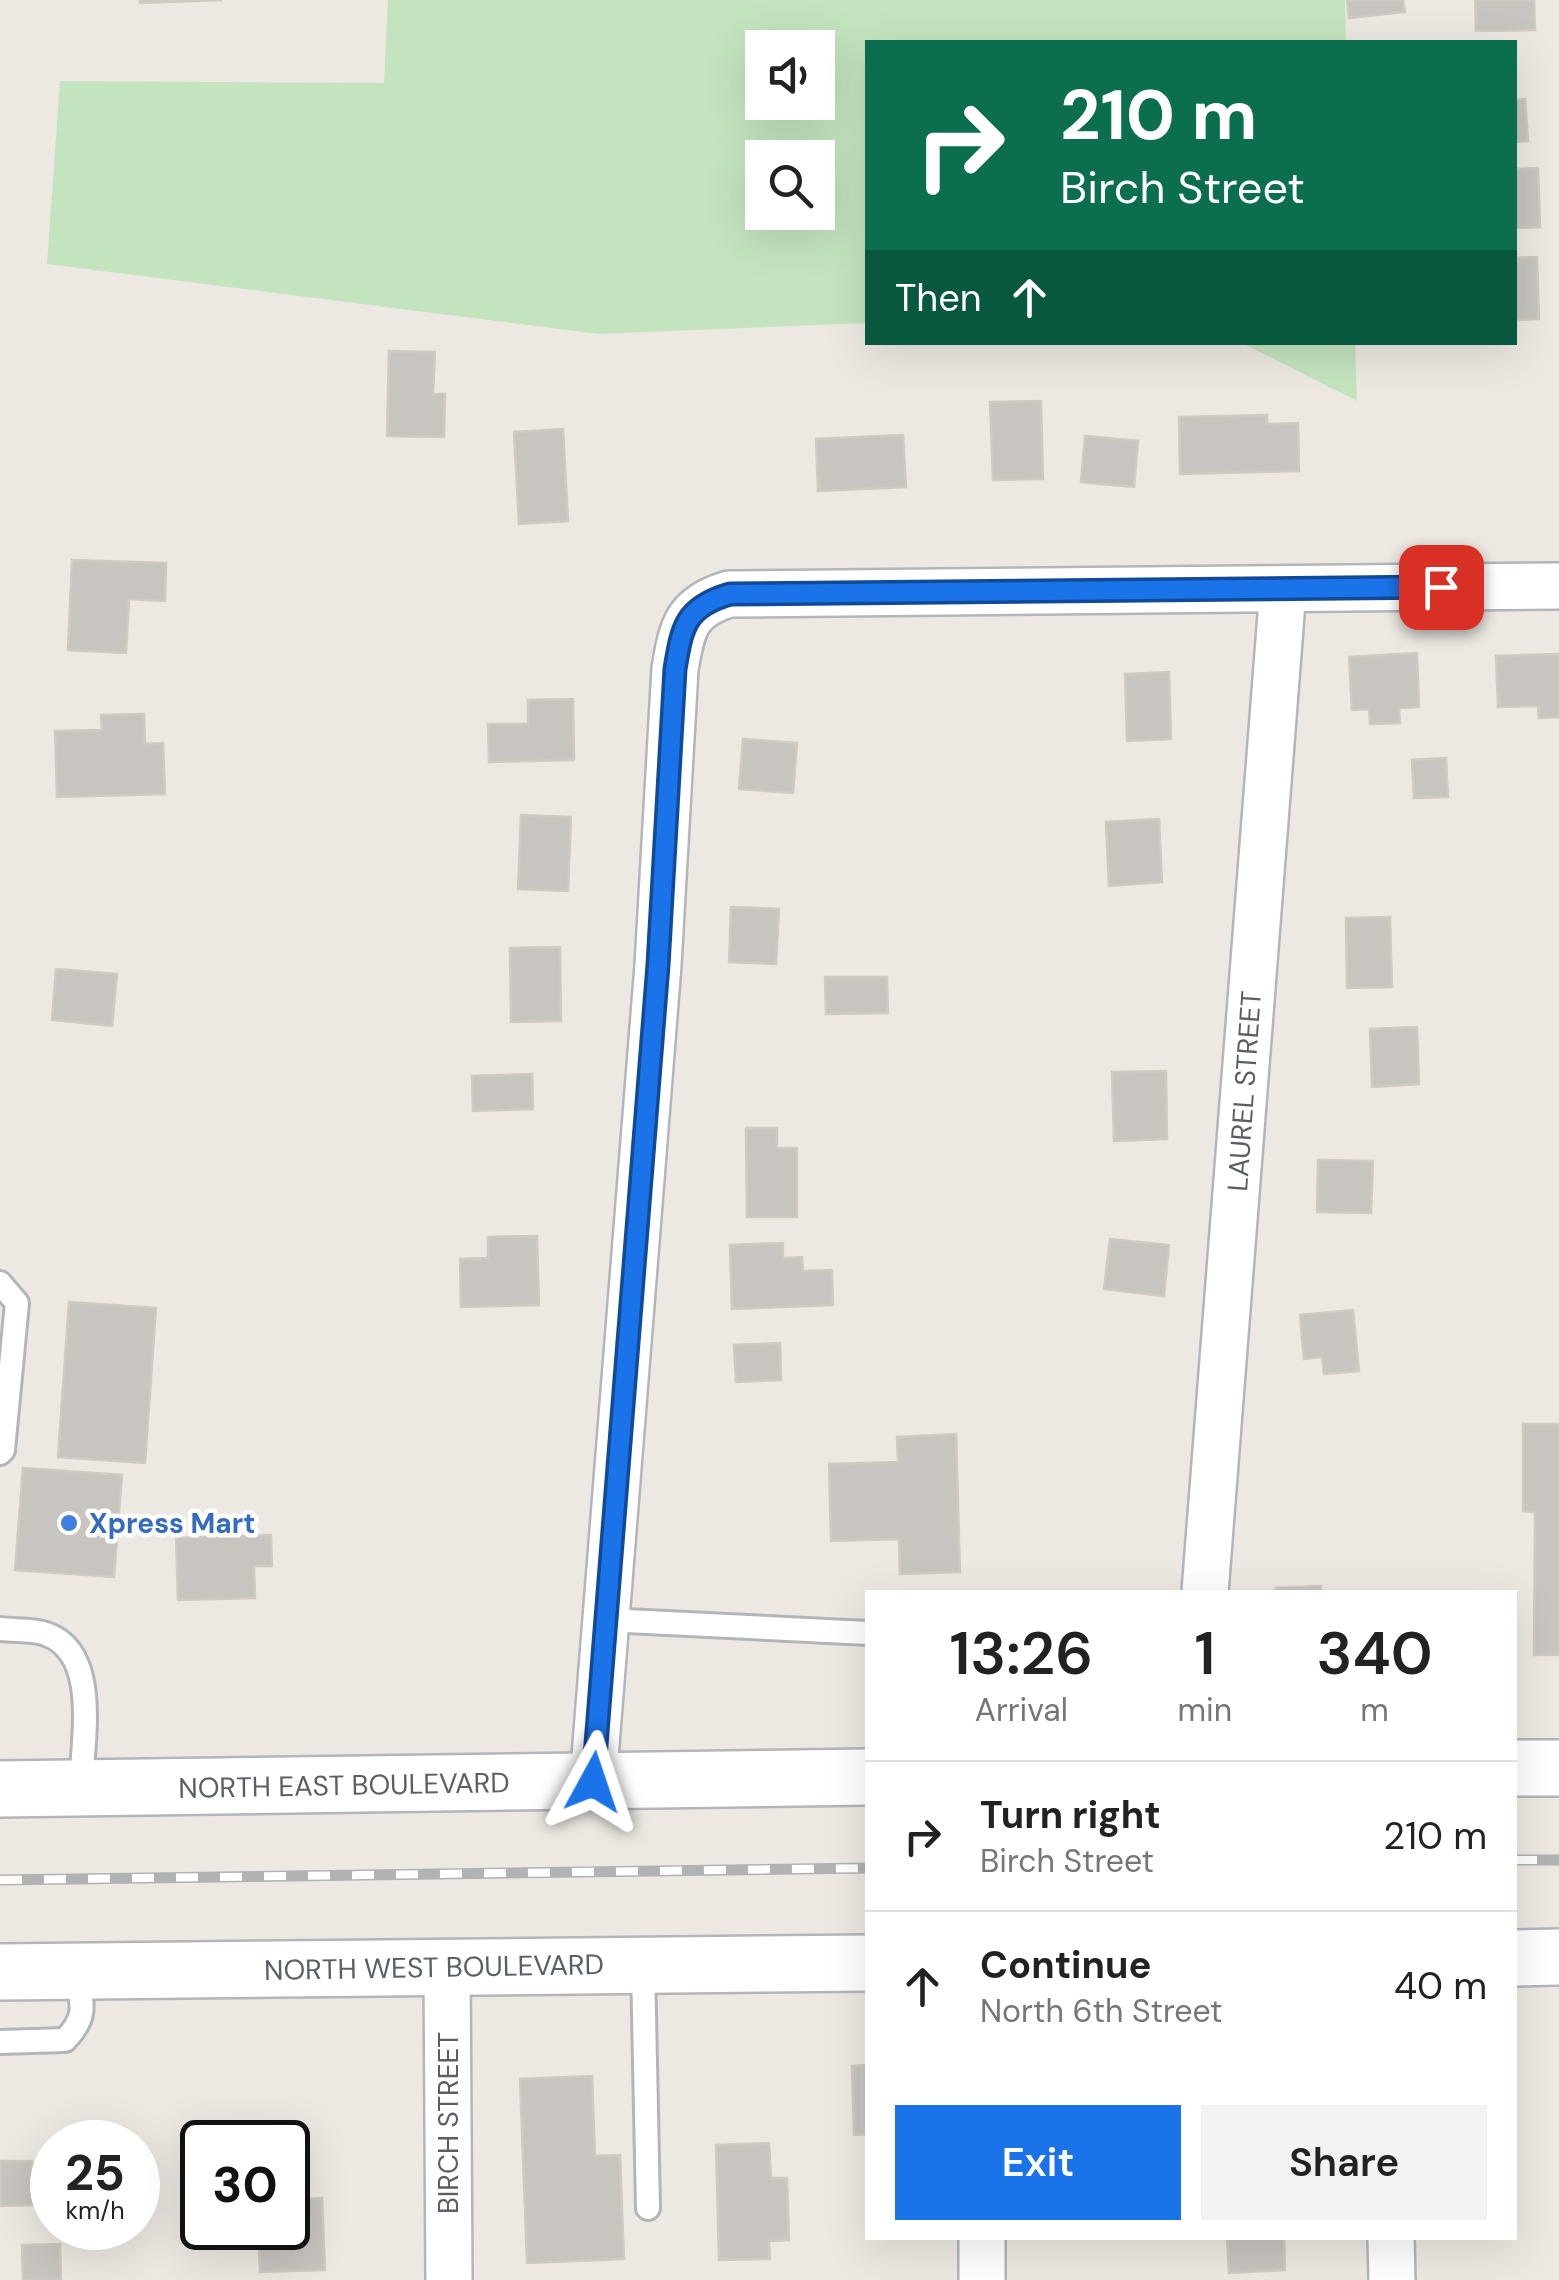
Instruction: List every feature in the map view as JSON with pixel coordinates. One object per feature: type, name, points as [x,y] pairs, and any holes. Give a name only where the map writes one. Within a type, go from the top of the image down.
[{"type":"main road","points":[[1517,1768],[1559,1768]]},
{"type":"main road","name":"NORTH EAST BOULEVARD","points":[[0,1789],[865,1778]]},
{"type":"main road","points":[[1517,1958],[1559,1958]]},
{"type":"main road","name":"NORTH WEST BOULEVARD","points":[[0,1972],[865,1963]]},
{"type":"street","points":[[593,1782],[658,965],[675,669],[681,631],[697,608],[730,594],[1559,586]]},
{"type":"street","name":"LAUREL STREET","points":[[1206,1590],[1283,589]]},
{"type":"street","name":"BIRCH STREET","points":[[447,1967],[449,2280]]},
{"type":"street","points":[[982,2240],[982,2280]]},
{"type":"street","points":[[1390,2240],[1392,2280]]},
{"type":"lane","points":[[0,1284],[18,1303],[10,1406],[0,1453]]},
{"type":"lane","points":[[606,1620],[865,1633]]},
{"type":"lane","points":[[0,1629],[47,1634],[74,1652],[84,1676],[81,1788]]},
{"type":"lane","points":[[643,1965],[648,2208]]},
{"type":"lane","points":[[0,2042],[65,2040],[80,2024],[83,2007],[76,1971]]},
{"type":"green space","points":[[388,0],[1345,0],[1346,40],[865,40],[865,323],[598,334],[47,264],[60,81],[384,83]]},
{"type":"green space","points":[[1246,345],[1355,345],[1357,401]]},
{"type":"building","points":[[140,0],[222,0],[140,3]]},
{"type":"building","points":[[1347,0],[1403,0],[1405,12],[1349,18]]},
{"type":"building","points":[[1475,0],[1534,0],[1535,30],[1476,31]]},
{"type":"building","points":[[1525,99],[1528,141],[1517,142],[1517,100]]},
{"type":"building","points":[[1538,168],[1540,227],[1517,228],[1517,169]]},
{"type":"building","points":[[1537,257],[1539,319],[1517,320],[1517,258]]},
{"type":"building","points":[[389,351],[435,352],[433,394],[445,394],[444,437],[387,436]]},
{"type":"building","points":[[1041,401],[1043,479],[993,480],[990,402]]},
{"type":"building","points":[[1267,415],[1267,424],[1298,423],[1299,471],[1180,474],[1179,417]]},
{"type":"building","points":[[563,429],[568,521],[519,524],[514,432]]},
{"type":"building","points":[[903,435],[906,487],[818,491],[816,439]]},
{"type":"building","points":[[1085,436],[1138,441],[1134,487],[1081,482]]},
{"type":"building","points":[[72,560],[166,563],[165,601],[129,599],[126,653],[68,650]]},
{"type":"building","points":[[1417,653],[1419,707],[1399,708],[1400,723],[1370,724],[1369,709],[1352,710],[1349,657]]},
{"type":"building","points":[[1559,654],[1559,717],[1539,718],[1538,706],[1498,707],[1496,656]]},
{"type":"building","points":[[1169,672],[1171,739],[1127,741],[1125,674]]},
{"type":"building","points":[[573,699],[574,760],[489,762],[488,724],[528,724],[528,700]]},
{"type":"building","points":[[144,714],[145,744],[163,743],[165,794],[57,797],[55,731],[102,730],[101,715]]},
{"type":"building","points":[[743,739],[797,743],[793,793],[739,789]]},
{"type":"building","points":[[1446,758],[1448,797],[1414,798],[1412,760]]},
{"type":"building","points":[[521,815],[571,817],[568,891],[518,889]]},
{"type":"building","points":[[1159,819],[1162,882],[1109,886],[1106,822]]},
{"type":"building","points":[[731,907],[779,909],[776,964],[729,962]]},
{"type":"building","points":[[1390,917],[1392,987],[1347,988],[1346,918]]},
{"type":"building","points":[[560,947],[561,1021],[511,1022],[510,948]]},
{"type":"building","points":[[56,969],[117,974],[112,1026],[52,1020]]},
{"type":"building","points":[[825,977],[887,977],[888,1013],[826,1014]]},
{"type":"building","points":[[1417,1027],[1419,1084],[1372,1087],[1370,1029]]},
{"type":"building","points":[[1166,1071],[1167,1139],[1114,1141],[1112,1072]]},
{"type":"building","points":[[532,1074],[533,1109],[473,1111],[472,1076]]},
{"type":"building","points":[[746,1128],[777,1128],[777,1148],[797,1148],[797,1217],[747,1217]]},
{"type":"building","points":[[1318,1160],[1373,1161],[1371,1213],[1317,1212]]},
{"type":"building","points":[[537,1236],[539,1305],[461,1307],[460,1259],[488,1258],[488,1237]]},
{"type":"building","points":[[1110,1239],[1169,1245],[1164,1296],[1104,1289]]},
{"type":"building","points":[[783,1243],[783,1258],[802,1257],[803,1271],[832,1270],[833,1305],[732,1309],[730,1245]]},
{"type":"building","points":[[69,1302],[156,1308],[145,1463],[58,1457]]},
{"type":"building","points":[[1353,1310],[1359,1371],[1324,1374],[1322,1357],[1304,1359],[1300,1315]]},
{"type":"building","points":[[780,1343],[781,1380],[736,1382],[734,1345]]},
{"type":"building","points":[[1523,1424],[1559,1424],[1559,1655],[1534,1655],[1535,1512],[1523,1511]]},
{"type":"building","points":[[956,1434],[960,1572],[900,1574],[899,1539],[831,1541],[829,1464],[898,1462],[897,1437]]},
{"type":"building","name":"Xpress Mart","points":[[23,1468],[122,1475],[114,1577],[15,1570]]},
{"type":"building","points":[[271,1535],[272,1566],[254,1566],[255,1598],[178,1600],[176,1538]]},
{"type":"building","points":[[1321,1586],[1321,1590],[1276,1590]]},
{"type":"building","points":[[865,2065],[865,2134],[854,2135],[852,2066]]},
{"type":"building","points":[[592,2076],[595,2156],[620,2155],[624,2259],[527,2263],[520,2079]]},
{"type":"building","points":[[769,2143],[771,2178],[787,2178],[789,2240],[769,2241],[770,2259],[719,2260],[716,2145]]},
{"type":"building","points":[[0,2161],[30,2161],[30,2205],[0,2206]]},
{"type":"building","points":[[322,2198],[325,2270],[260,2272],[259,2250],[310,2250],[310,2199]]},
{"type":"building","points":[[1227,2240],[1284,2240],[1285,2270],[1229,2273]]},
{"type":"building","points":[[22,2245],[30,2245],[30,2250],[60,2250],[61,2280],[23,2280]]},
{"type":"railway","points":[[1517,1860],[1559,1860]]},
{"type":"railway","points":[[0,1880],[865,1868]]},
{"type":"place","name":"Xpress Mart","points":[[69,1523]]},
{"type":"route","points":[[593,1782],[658,965],[675,669],[681,631],[697,608],[730,594],[1441,587]]}]
